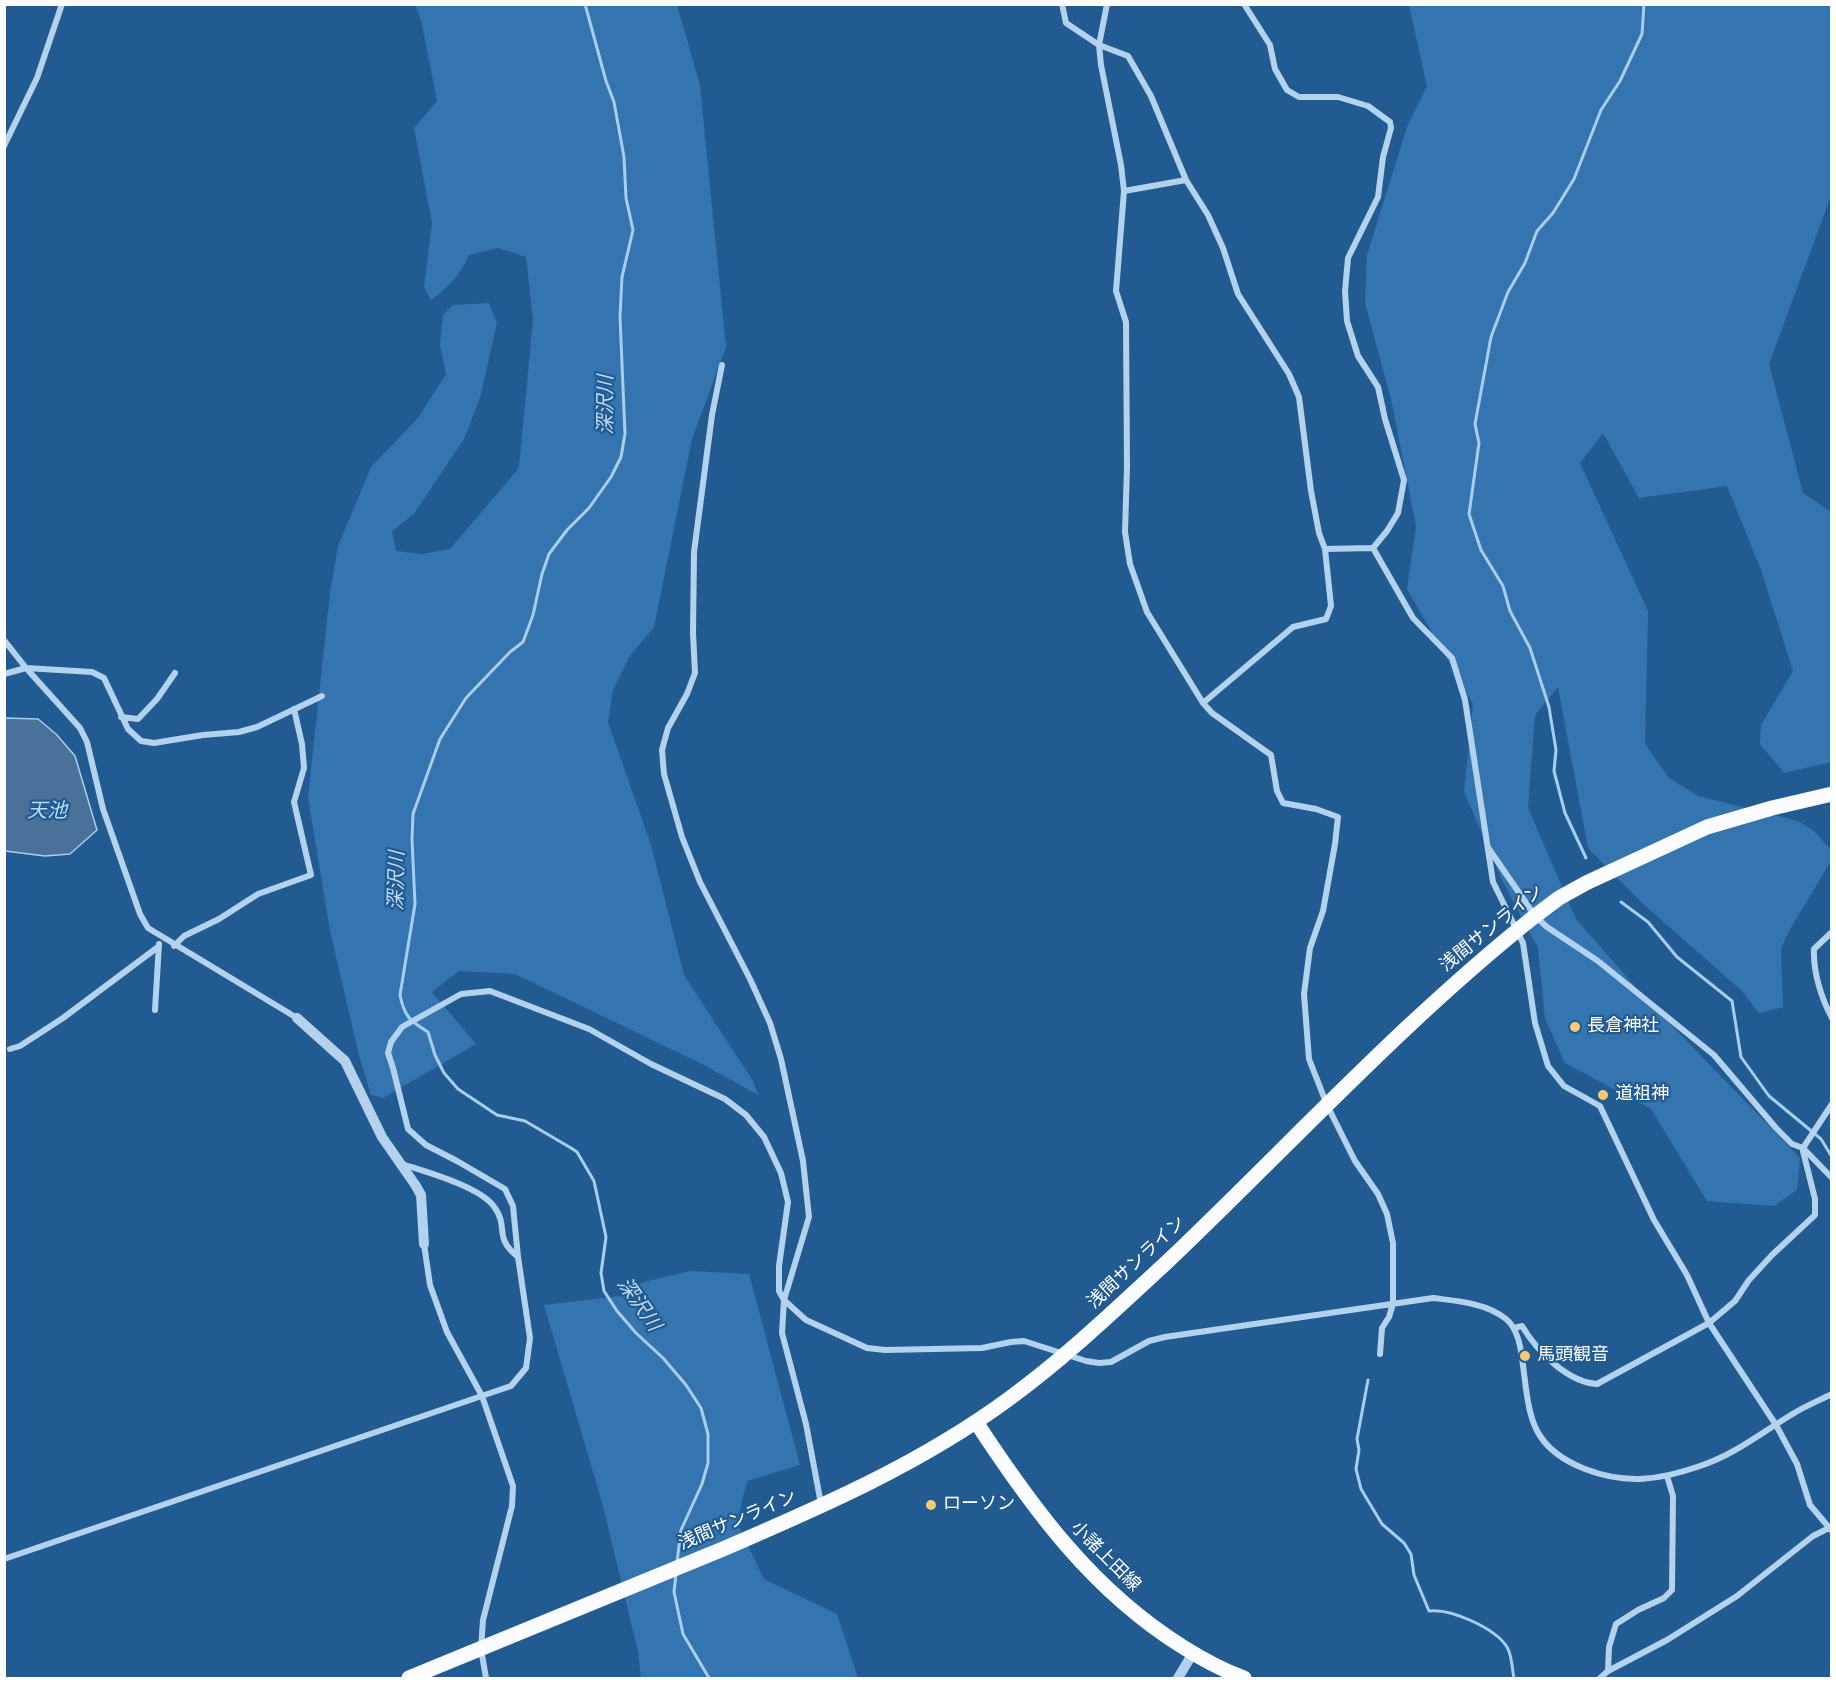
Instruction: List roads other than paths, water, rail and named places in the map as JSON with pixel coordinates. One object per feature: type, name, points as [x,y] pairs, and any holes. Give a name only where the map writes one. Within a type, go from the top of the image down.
[{"type":"main road","name":"浅間サンライン","points":[[409,1678],[805,1514],[889,1474],[976,1422],[1040,1376],[1066,1354],[1200,1230],[1397,1035],[1559,898],[1586,883],[1707,827],[1832,794]]},
{"type":"main road","name":"小諸上田線","points":[[976,1422],[1039,1514],[1078,1560],[1139,1617],[1193,1653],[1244,1678]]},
{"type":"street","points":[[4,146],[37,78],[62,4]]},
{"type":"street","points":[[1062,4],[1066,23],[1099,45],[1128,56],[1150,96],[1186,180],[1208,215],[1223,248],[1238,294],[1289,374],[1299,397],[1311,491],[1319,532],[1325,549],[1331,606],[1326,619],[1293,627],[1203,703]]},
{"type":"street","points":[[1107,4],[1099,45],[1124,191],[1116,291],[1126,322],[1125,532],[1130,564],[1147,612],[1203,703],[1212,713],[1271,755],[1277,791],[1283,803],[1316,809],[1338,817],[1323,911],[1310,948],[1304,994],[1309,1059],[1327,1105],[1355,1161],[1378,1194],[1387,1214],[1393,1243],[1393,1304],[1382,1328],[1380,1354]]},
{"type":"street","points":[[1244,4],[1270,45],[1275,69],[1287,90],[1299,97],[1338,97],[1368,106],[1390,122],[1391,128],[1383,157],[1378,197],[1348,258],[1345,291],[1347,321],[1359,356],[1378,387],[1384,419],[1404,480],[1398,513],[1387,531],[1372,548],[1325,549]]},
{"type":"street","points":[[1124,191],[1186,180]]},
{"type":"street","points":[[722,365],[712,415],[694,552],[695,673],[687,694],[668,728],[662,750],[664,774],[682,837],[700,882],[770,1023],[781,1059],[803,1161],[809,1217],[784,1300],[782,1332],[806,1424],[821,1506]]},
{"type":"street","points":[[1372,548],[1413,618],[1452,658],[1465,700],[1493,882],[1523,943],[1535,1023],[1548,1066],[1564,1086],[1600,1106],[1654,1220],[1687,1275],[1709,1323],[1776,1425],[1797,1464],[1810,1505],[1830,1530],[1813,1536],[1737,1596],[1667,1640],[1608,1671],[1600,1678]]},
{"type":"street","points":[[4,640],[80,728],[87,742],[103,810],[140,914],[148,928],[161,938],[297,1018],[345,1060],[382,1137],[421,1195],[424,1244],[430,1285],[447,1332],[482,1396],[513,1486],[512,1506],[483,1620],[481,1649],[486,1678]]},
{"type":"street","points":[[4,674],[26,668],[92,672],[104,678],[128,729],[141,741],[154,743],[239,732],[274,720],[322,696]]},
{"type":"street","points":[[122,717],[138,719],[157,699],[175,673]]},
{"type":"street","points":[[174,945],[184,936],[258,894],[311,875],[294,802],[304,768],[302,744],[294,709]]},
{"type":"street","points":[[1488,847],[1535,916],[1547,927],[1598,961],[1714,1055],[1776,1128],[1792,1144],[1803,1148],[1832,1178]]},
{"type":"street","points":[[1832,932],[1815,949],[1813,961],[1825,1006],[1832,1018]]},
{"type":"street","points":[[156,1010],[158,947],[161,938]]},
{"type":"street","points":[[10,1049],[20,1046],[63,1018],[158,947]]},
{"type":"street","points":[[4,1559],[511,1386],[526,1368],[530,1338],[513,1206],[505,1189],[426,1145],[408,1128],[388,1053],[391,1042],[402,1027],[461,994],[490,991],[589,1029],[651,1064],[724,1099],[746,1115],[764,1137],[781,1173],[788,1202],[779,1266],[779,1291],[784,1300],[806,1320],[867,1348],[885,1350],[982,1348],[1011,1341],[1024,1341],[1099,1363],[1111,1362],[1149,1341],[1165,1337],[1433,1299],[1455,1301],[1478,1305],[1496,1313],[1507,1319],[1514,1328],[1520,1343],[1534,1426],[1547,1447],[1563,1460],[1605,1477],[1630,1480],[1667,1476],[1701,1466],[1734,1452],[1791,1414],[1832,1394]]},
{"type":"street","points":[[1514,1328],[1522,1326],[1534,1345],[1572,1376],[1585,1383],[1597,1384],[1709,1323],[1734,1300],[1772,1255],[1815,1215],[1815,1199],[1803,1148],[1832,1104]]},
{"type":"street","points":[[401,1164],[483,1195],[495,1207],[501,1221],[502,1238],[507,1248],[518,1257]]},
{"type":"street","points":[[1608,1671],[1609,1647],[1616,1624],[1638,1610],[1664,1598],[1672,1590],[1673,1496],[1667,1476]]},
{"type":"street","points":[[1178,1678],[1193,1653]]},
{"type":"water","name":"天池","points":[[5,718],[38,719],[56,734],[75,756],[97,830],[70,854],[45,856],[5,851]]},
{"type":"waterway","name":"深沢川","points":[[585,4],[614,102],[624,157],[626,198],[633,230],[622,277],[620,317],[625,434],[621,457],[611,477],[589,508],[567,530],[549,554],[533,615],[523,642],[510,652],[466,698],[440,739],[413,814],[415,904],[400,995],[406,1013],[412,1021],[428,1032],[435,1055],[444,1073],[458,1089],[497,1115],[525,1121],[577,1152],[594,1181],[606,1237],[601,1273],[604,1291],[636,1333],[663,1358],[686,1385],[701,1408],[708,1434],[708,1463],[702,1484],[681,1530],[677,1562]]},
{"type":"waterway","points":[[1586,858],[1565,813],[1554,771],[1556,750],[1549,707],[1530,648],[1510,611],[1503,586],[1481,550],[1469,514],[1479,443],[1475,424],[1491,337],[1508,292],[1525,263],[1537,231],[1553,213],[1574,179],[1601,110],[1620,81],[1642,34],[1644,4]]},
{"type":"waterway","points":[[1621,902],[1648,922],[1677,957],[1732,1001],[1741,1057],[1769,1096],[1821,1139],[1832,1157]]},
{"type":"waterway","points":[[1368,1380],[1357,1439],[1359,1450],[1356,1469],[1361,1489],[1382,1524],[1404,1543],[1411,1554],[1414,1575],[1429,1611],[1460,1616],[1493,1633],[1509,1650],[1514,1678]]},
{"type":"waterway","name":"深沢川","points":[[676,1574],[674,1592],[683,1634],[709,1678]]},
{"type":"place","name":"長倉神社","points":[[1575,1027]]},
{"type":"place","name":"道祖神","points":[[1603,1095]]},
{"type":"place","name":"馬頭観音","points":[[1525,1356]]},
{"type":"place","name":"ローソン","points":[[931,1505]]}]
